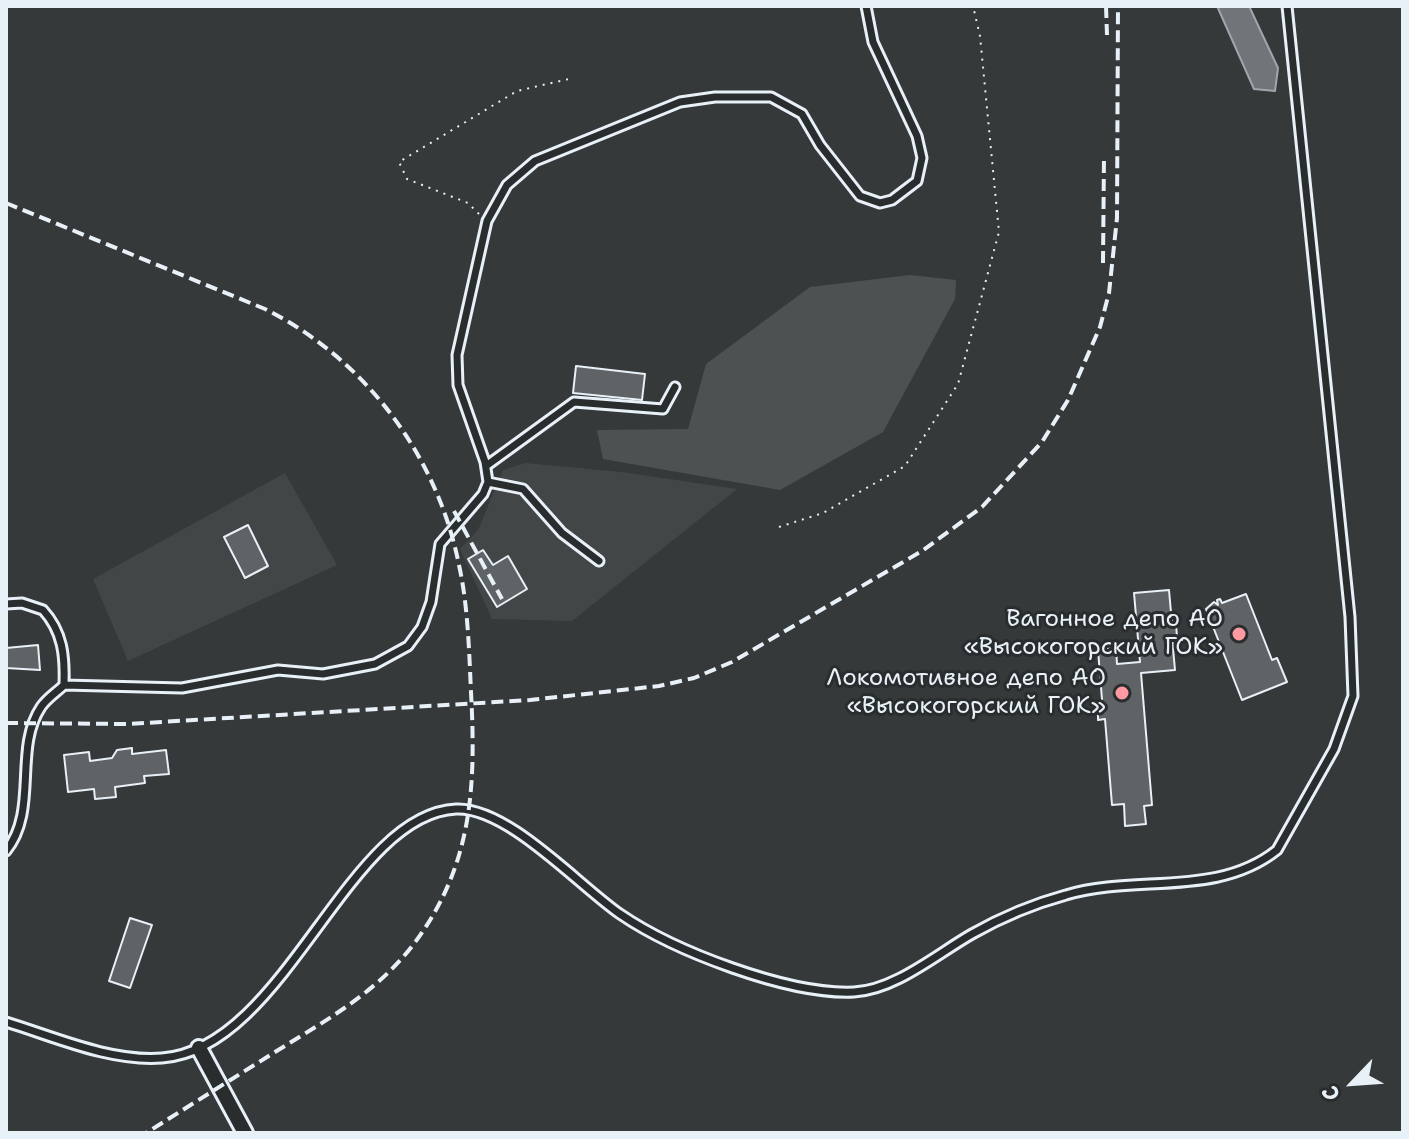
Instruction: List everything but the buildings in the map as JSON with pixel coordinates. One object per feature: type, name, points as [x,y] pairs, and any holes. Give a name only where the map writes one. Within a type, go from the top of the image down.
[{"type":"street","points":[[199,1048],[245,1133]]},
{"type":"lane","points":[[6,851],[13,842],[25,801],[30,744],[40,709],[64,685],[182,688],[278,670],[323,674],[364,667],[392,657],[408,646],[422,627],[431,602],[440,544],[483,494],[488,482],[486,466],[462,399],[457,355],[487,221],[507,185],[535,161],[680,102],[715,97],[771,97],[802,114],[854,191],[867,200],[880,203],[892,200],[917,181],[922,158],[917,136],[876,51],[866,6]]},
{"type":"lane","points":[[6,1022],[88,1048],[145,1058],[164,1058],[199,1048],[254,1005],[288,969],[357,876],[396,835],[443,811],[478,811],[513,832],[617,912],[654,936],[701,957],[822,990],[853,992],[889,982],[976,932],[1045,901],[1086,889],[1230,876],[1252,869],[1277,850],[1334,749],[1353,696],[1350,617],[1287,6]]},
{"type":"lane","points":[[486,466],[574,402],[663,409],[675,387]]},
{"type":"lane","points":[[488,482],[523,489],[562,533],[599,561]]},
{"type":"lane","points":[[6,604],[34,606],[52,619],[63,647],[64,685]]},
{"type":"path","points":[[779,527],[823,513],[905,466],[958,384],[999,232],[980,36],[973,6]]},
{"type":"path","points":[[487,221],[468,203],[407,179],[399,162],[517,91],[573,78]]},
{"type":"shaded area","points":[[1217,6],[1249,6],[1278,68],[1275,91],[1254,89]]},
{"type":"shaded area","points":[[910,275],[956,280],[955,299],[883,432],[780,490],[603,459],[597,430],[688,429],[706,364],[810,287]]},
{"type":"shaded area","points":[[525,463],[622,472],[737,489],[572,621],[492,619],[460,549],[478,530],[503,470]]},
{"type":"shaded area","points":[[285,473],[337,565],[128,661],[93,579]]},
{"type":"railway","points":[[1106,6],[1107,35]]},
{"type":"railway","points":[[6,723],[127,724],[530,700],[659,686],[694,678],[732,662],[922,551],[982,507],[1042,442],[1068,400],[1100,327],[1109,293],[1117,218],[1118,6]]},
{"type":"railway","points":[[1103,263],[1104,155]]},
{"type":"railway","points":[[6,203],[265,309],[301,330],[334,355],[365,383],[414,449],[448,524],[464,596],[472,727],[471,793],[459,855],[433,915],[413,945],[366,992],[146,1133]]},
{"type":"railway","points":[[454,511],[502,599]]},
{"type":"place","name":"Вагонное депо АО «Высокогорский ГОК»","points":[[1239,634]]},
{"type":"place","name":"Локомотивное депо АО «Высокогорский ГОК»","points":[[1122,693]]}]
